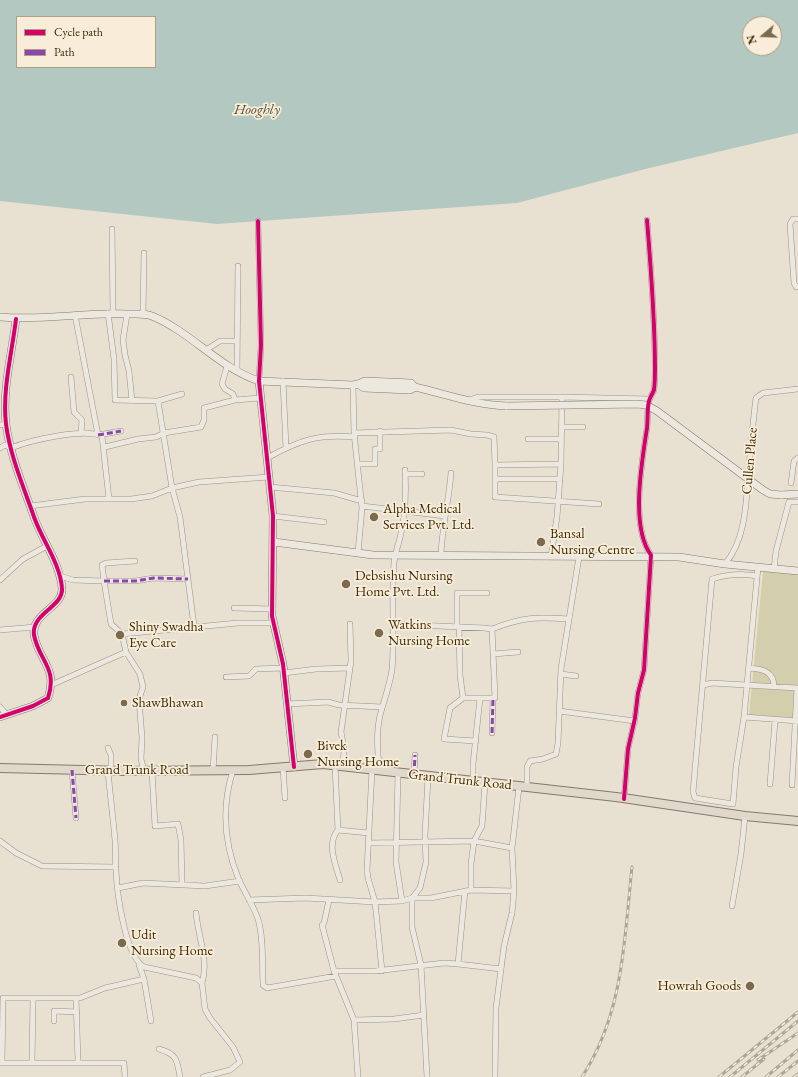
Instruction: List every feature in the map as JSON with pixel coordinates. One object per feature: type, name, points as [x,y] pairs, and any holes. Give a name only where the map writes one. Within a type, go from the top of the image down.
[{"type":"main road","name":"Grand Trunk Road","points":[[0,768],[110,771],[233,770],[323,764],[624,799],[745,816],[798,821]]},
{"type":"street","points":[[798,219],[793,219],[790,224],[794,283],[798,286]]},
{"type":"street","points":[[624,799],[628,749],[635,722],[638,693],[644,670],[651,555],[646,548],[640,513],[640,476],[649,399],[654,390],[655,369],[652,275],[647,220]]},
{"type":"street","points":[[258,221],[261,345],[259,380],[273,516],[274,542],[272,609],[284,671],[294,767]]},
{"type":"street","points":[[112,229],[111,313],[115,400],[158,401],[182,394]]},
{"type":"street","points":[[143,315],[144,253]]},
{"type":"street","points":[[237,371],[238,266]]},
{"type":"street","points":[[0,317],[16,319],[111,313],[152,316],[206,350],[228,366],[259,380],[356,384],[364,388],[410,390],[414,387],[468,401],[507,406],[637,404],[657,411],[770,494],[798,494]]},
{"type":"street","points":[[127,314],[123,340],[129,371],[132,401]]},
{"type":"street","points":[[75,315],[98,435]]},
{"type":"street","points":[[0,707],[3,716],[33,706],[48,698],[52,679],[34,635],[35,627],[40,618],[59,599],[63,590],[60,576],[30,506],[3,424],[16,319]]},
{"type":"street","points":[[206,350],[220,341],[237,341]]},
{"type":"street","points":[[228,366],[222,384],[225,389],[233,394],[235,400]]},
{"type":"street","points":[[71,377],[74,412],[82,420],[81,434]]},
{"type":"street","points":[[283,381],[286,448]]},
{"type":"street","points":[[356,384],[355,435],[362,503],[358,553]]},
{"type":"street","name":"Cullen Place","points":[[725,564],[732,556],[740,535],[745,514],[756,398],[762,393],[798,389]]},
{"type":"street","points":[[468,401],[478,397],[649,399]]},
{"type":"street","points":[[550,556],[560,479],[562,397]]},
{"type":"street","points":[[104,447],[138,439],[156,437],[164,433],[202,427],[204,420],[204,408],[235,400],[260,398]]},
{"type":"street","points":[[158,401],[172,488],[180,518],[194,626]]},
{"type":"street","points":[[562,427],[583,427]]},
{"type":"street","points":[[267,458],[306,440],[324,436],[355,435],[380,431],[451,430],[471,434],[488,435],[494,437],[496,479],[495,497],[599,504]]},
{"type":"street","points":[[359,464],[375,464],[375,449],[380,449],[380,431]]},
{"type":"street","points":[[98,435],[121,432]]},
{"type":"street","points":[[0,448],[5,445],[11,448],[35,440],[81,434],[94,433],[102,436],[109,500]]},
{"type":"street","points":[[528,439],[561,439]]},
{"type":"street","points":[[791,483],[794,461],[798,458]]},
{"type":"street","points":[[495,465],[561,464]]},
{"type":"street","points":[[382,971],[375,902],[368,878],[369,833],[378,758],[382,707],[390,684],[392,668],[394,555],[401,534],[406,488],[405,472],[422,474]]},
{"type":"street","points":[[440,555],[441,534],[451,473]]},
{"type":"street","points":[[30,506],[85,499],[109,500],[152,496],[172,488],[199,482],[269,477]]},
{"type":"street","points":[[496,479],[560,479]]},
{"type":"street","points":[[270,487],[334,493],[362,503],[445,516]]},
{"type":"street","points":[[774,569],[776,551],[789,502],[798,502]]},
{"type":"street","points":[[273,516],[324,522]]},
{"type":"street","points":[[274,542],[373,555],[579,557],[651,555],[798,571]]},
{"type":"street","points":[[0,580],[23,559],[46,546]]},
{"type":"street","points":[[496,1077],[496,1008],[504,946],[512,913],[514,891],[512,848],[527,766],[530,761],[543,759],[556,754],[558,743],[560,674],[579,557]]},
{"type":"street","points":[[135,561],[106,563],[102,565],[104,581],[111,624],[122,634],[126,652],[140,674],[143,687],[139,700],[142,738],[140,759],[148,771],[155,826],[178,824],[181,840],[182,885]]},
{"type":"street","points":[[757,576],[727,574],[712,579],[693,792],[694,798],[733,804],[736,767],[744,717],[758,567]]},
{"type":"street","points":[[60,576],[74,580],[104,581],[135,581],[154,578],[188,579]]},
{"type":"street","points":[[463,698],[460,674],[457,593],[487,593]]},
{"type":"street","points":[[234,608],[272,609]]},
{"type":"street","points":[[393,624],[492,629],[512,621],[534,617],[568,619]]},
{"type":"street","points":[[122,634],[194,626],[238,623],[274,623]]},
{"type":"street","points":[[340,880],[334,856],[332,838],[338,830],[339,766],[344,749],[341,732],[352,661],[350,624]]},
{"type":"street","points":[[0,628],[35,627]]},
{"type":"street","points":[[492,629],[496,685],[495,698],[493,698],[492,733]]},
{"type":"street","points":[[51,685],[126,652]]},
{"type":"street","points":[[493,654],[518,652]]},
{"type":"street","points":[[226,677],[249,676],[256,669],[284,671],[350,668]]},
{"type":"street","points":[[749,668],[763,670],[769,673],[774,681],[774,687]]},
{"type":"street","points":[[560,674],[576,676]]},
{"type":"street","points":[[703,685],[712,683],[797,688],[792,785]]},
{"type":"street","points":[[476,741],[444,739],[450,708],[463,698],[493,698]]},
{"type":"street","points":[[473,782],[480,698]]},
{"type":"street","points":[[287,704],[328,702],[345,706],[382,707]]},
{"type":"street","points":[[559,711],[635,722]]},
{"type":"street","points":[[744,717],[775,721],[796,721]]},
{"type":"street","points":[[770,784],[775,721]]},
{"type":"street","points":[[213,770],[215,737]]},
{"type":"street","points":[[108,748],[111,755],[110,771],[116,867],[123,924],[130,949],[144,979],[151,1021]]},
{"type":"street","points":[[414,775],[415,755]]},
{"type":"street","points":[[283,767],[285,798]]},
{"type":"street","points":[[72,770],[76,818]]},
{"type":"street","points":[[233,770],[226,798],[225,822],[229,852],[240,881],[258,920],[265,987],[306,982],[335,974],[382,971],[444,963],[501,969]]},
{"type":"street","points":[[398,773],[396,862],[402,901]]},
{"type":"street","points":[[427,1077],[421,965],[412,927],[412,898],[420,888],[426,862],[425,841],[428,777]]},
{"type":"street","points":[[471,890],[471,864],[474,841],[482,826],[485,783]]},
{"type":"street","points":[[732,906],[741,854],[745,816]]},
{"type":"street","points":[[338,830],[369,833]]},
{"type":"street","points":[[0,841],[22,856],[42,866],[116,867]]},
{"type":"street","points":[[369,843],[474,841],[512,848]]},
{"type":"street","points":[[118,888],[143,883],[205,886],[240,881]]},
{"type":"street","points":[[250,900],[305,898],[375,902],[402,901],[412,898],[431,898],[471,890],[514,891]]},
{"type":"street","points":[[458,964],[465,891]]},
{"type":"street","points":[[329,900],[324,923],[322,925],[335,974],[354,1020],[358,1077]]},
{"type":"street","points":[[196,912],[197,930],[206,972],[202,983],[205,1009],[210,1018],[233,1047],[240,1062],[225,1075],[203,1077]]},
{"type":"street","points":[[138,964],[144,968],[164,973],[196,978],[202,983]]},
{"type":"street","points":[[125,1077],[124,1063],[1,1063],[3,998],[76,998],[89,996],[105,988],[144,979]]},
{"type":"street","points":[[32,1063],[34,998]]},
{"type":"street","points":[[76,998],[78,1062]]},
{"type":"street","points":[[54,1021],[54,1011],[77,1012]]},
{"type":"street","points":[[354,1020],[394,1019],[424,1015]]},
{"type":"street","points":[[159,1049],[172,1053],[176,1058],[180,1077]]},
{"type":"shaded area","points":[[763,572],[798,572],[798,718],[749,715]]},
{"type":"water","name":"Hooghly","points":[[0,0],[798,0],[798,133],[645,169],[517,203],[217,224],[0,201]]},
{"type":"railway","points":[[582,1077],[596,1052],[614,1002],[624,949],[632,867]]},
{"type":"railway","points":[[719,1077],[798,1012]]},
{"type":"railway","points":[[730,1077],[798,1021]]},
{"type":"railway","points":[[758,1060],[798,1033]]},
{"type":"railway","points":[[766,1077],[798,1050]]},
{"type":"railway","points":[[742,1077],[764,1059]]},
{"type":"railway","points":[[778,1077],[798,1061]]},
{"type":"railway","points":[[794,1077],[798,1074]]},
{"type":"marked path","points":[[98,435],[121,431]]},
{"type":"marked path","points":[[104,581],[135,581],[154,578],[188,579]]},
{"type":"marked path","points":[[492,733],[493,698]]},
{"type":"marked path","points":[[414,775],[415,755]]},
{"type":"marked path","points":[[72,770],[76,818]]},
{"type":"cycle path","points":[[624,799],[628,749],[635,718],[638,693],[644,670],[651,555],[645,543],[639,511],[639,493],[648,407],[649,400],[654,390],[655,379],[654,313],[647,220]]},
{"type":"cycle path","points":[[258,221],[261,345],[259,381],[273,516],[272,616],[283,664],[294,767]]},
{"type":"cycle path","points":[[0,717],[33,706],[48,698],[51,679],[47,665],[36,644],[34,627],[42,615],[58,600],[61,595],[62,588],[58,570],[37,526],[14,460],[8,436],[5,398],[16,319]]},
{"type":"place","name":"Alpha Medical Services Pvt. Ltd.","points":[[374,517]]},
{"type":"place","name":"Bansal Nursing Centre","points":[[541,542]]},
{"type":"place","name":"Debsishu Nursing Home Pvt. Ltd.","points":[[346,584]]},
{"type":"place","name":"Watkins Nursing Home","points":[[379,633]]},
{"type":"place","name":"Shiny Swadha Eye Care","points":[[120,635]]},
{"type":"place","name":"ShawBhawan","points":[[124,703]]},
{"type":"place","name":"Bivek Nursing Home","points":[[308,754]]},
{"type":"place","name":"Udit Nursing Home","points":[[122,943]]},
{"type":"place","name":"Howrah Goods","points":[[750,986]]}]
